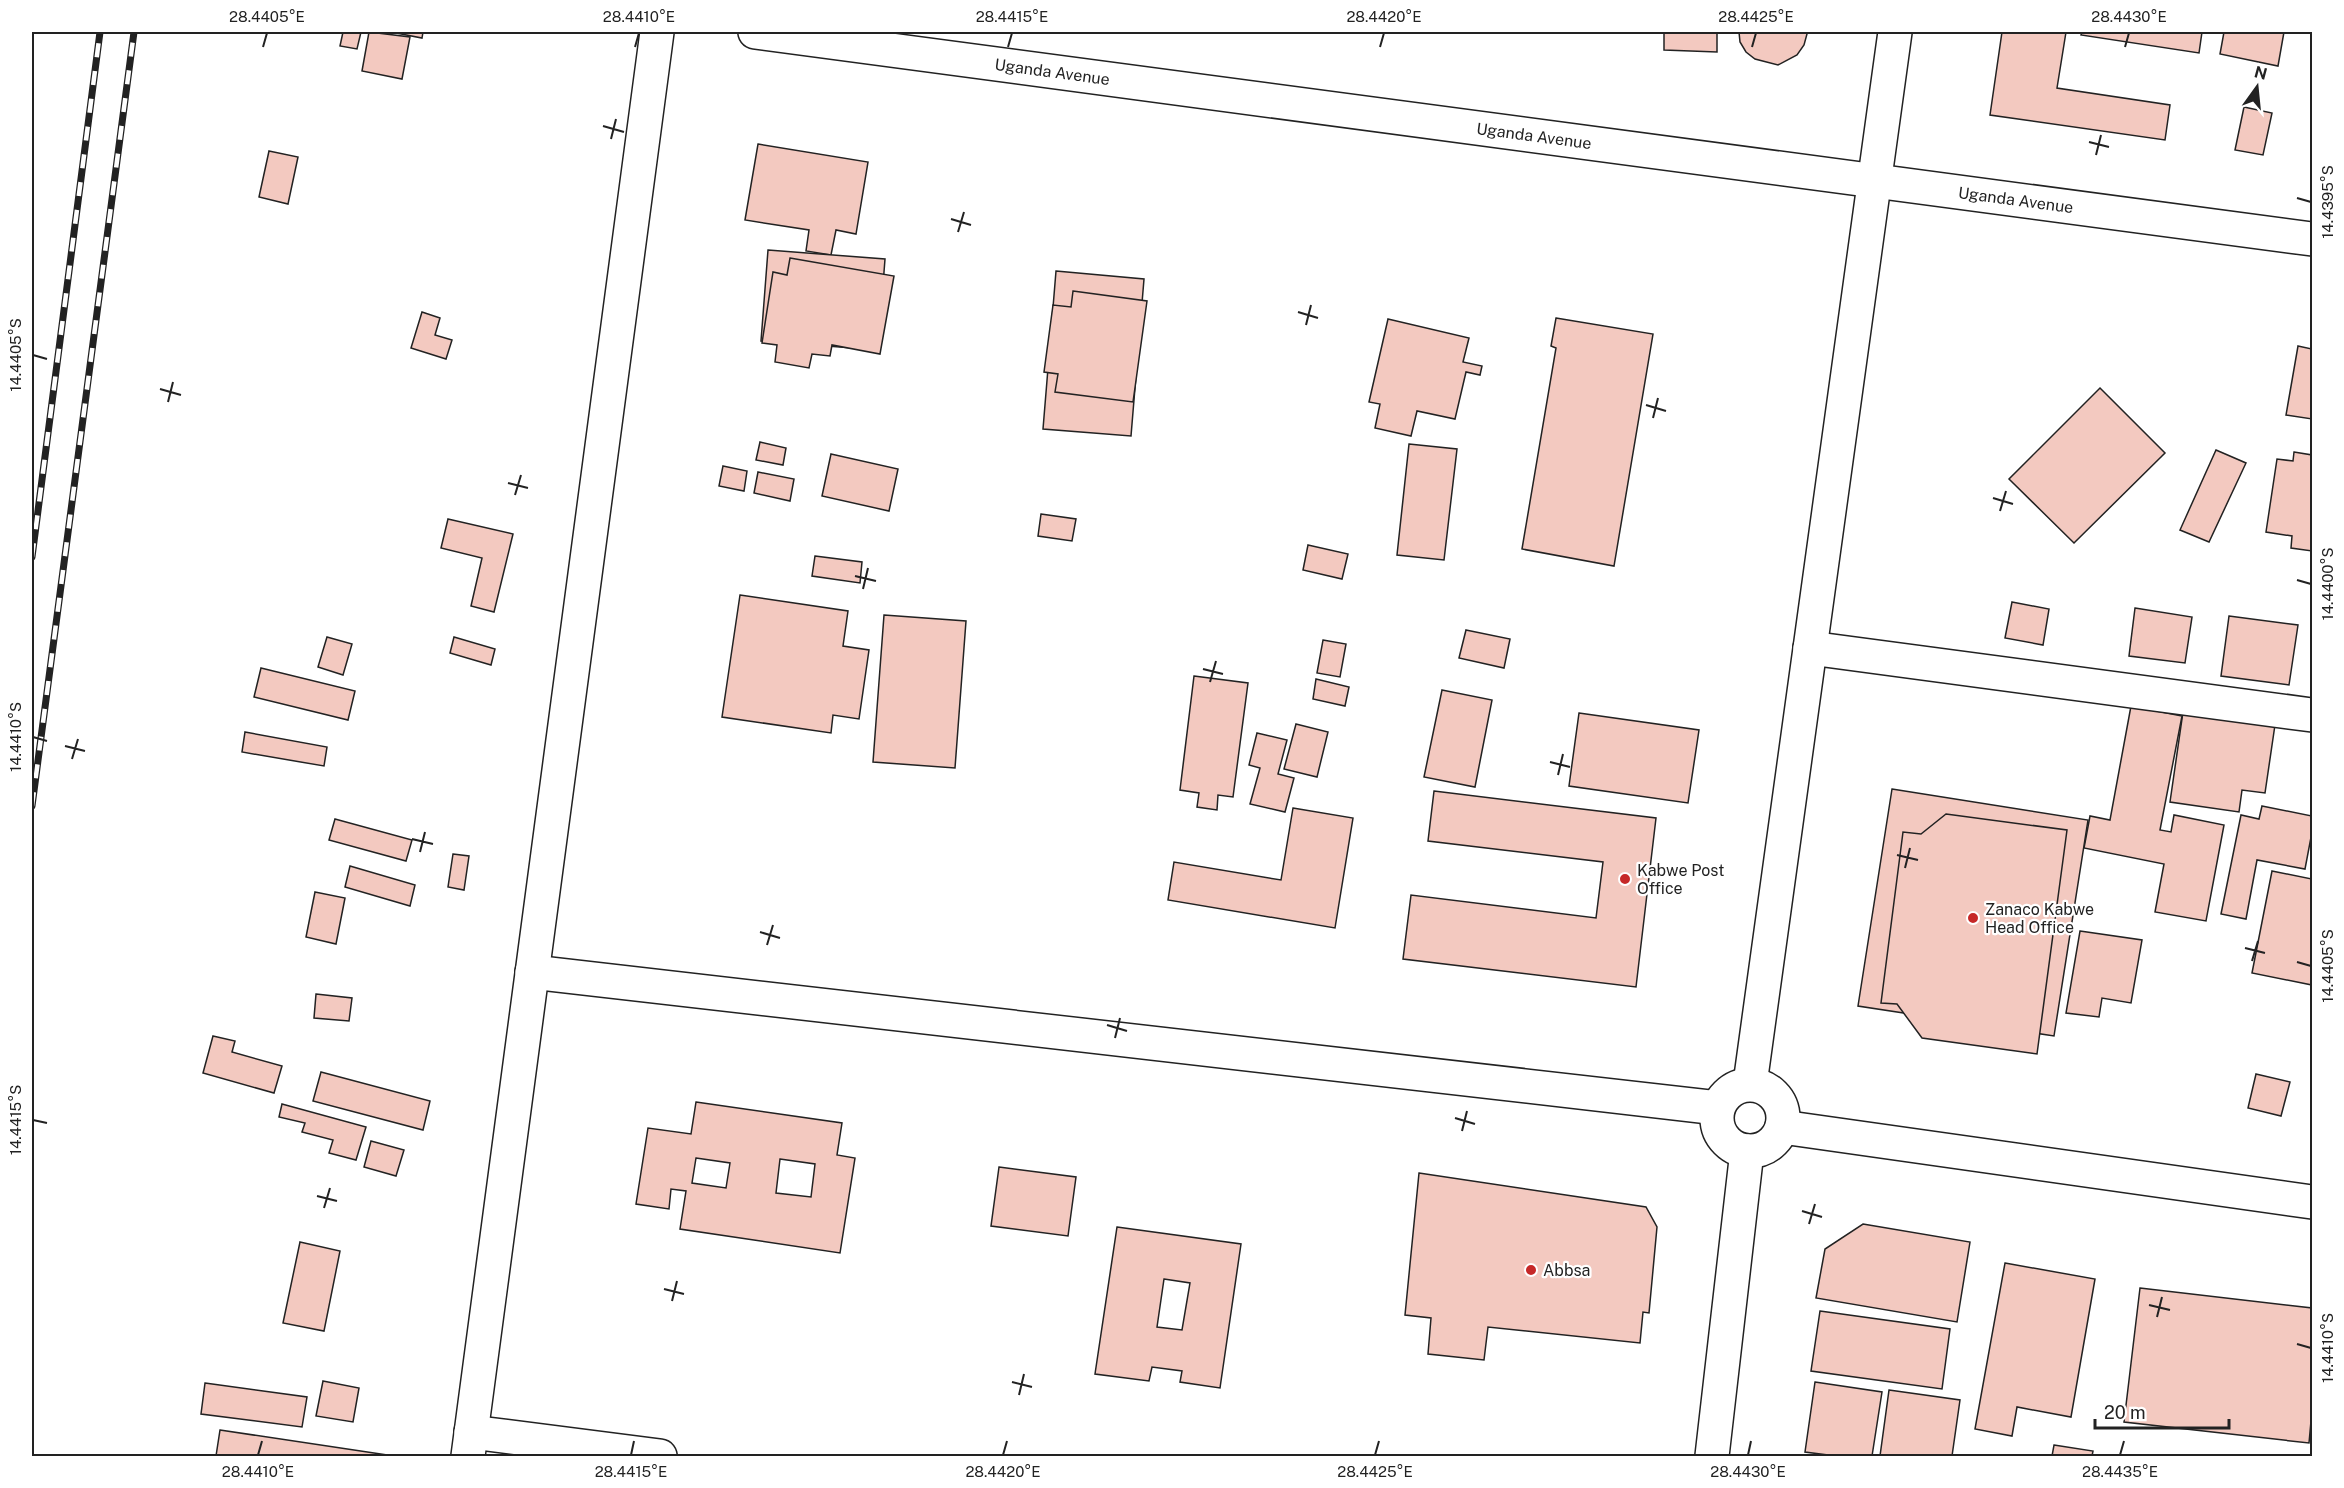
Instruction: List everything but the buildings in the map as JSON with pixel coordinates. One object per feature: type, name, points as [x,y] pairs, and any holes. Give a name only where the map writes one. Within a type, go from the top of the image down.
[{"type":"street","points":[[657,32],[470,1444],[660,1456]]},
{"type":"street","name":"Uganda Avenue","points":[[755,32],[2313,239]]},
{"type":"street","points":[[1750,1084],[1895,32]]},
{"type":"street","points":[[1810,648],[2313,715]]},
{"type":"street","points":[[532,972],[1718,1108]]},
{"type":"street","points":[[1750,1084],[1766,1088],[1777,1098],[1783,1112],[1782,1128],[1774,1141],[1762,1149],[1747,1151],[1732,1147],[1722,1137],[1717,1123],[1718,1108],[1725,1095],[1736,1087],[1750,1084]]},
{"type":"street","points":[[1782,1128],[2313,1202]]},
{"type":"street","points":[[1712,1456],[1747,1151]]},
{"type":"railway","points":[[32,557],[100,32]]},
{"type":"railway","points":[[32,806],[134,32]]},
{"type":"place","name":"Kabwe Post Office","points":[[1625,879]]},
{"type":"place","name":"Zanaco Kabwe Head Office","points":[[1973,918]]},
{"type":"place","name":"Abbsa","points":[[1531,1270]]}]
